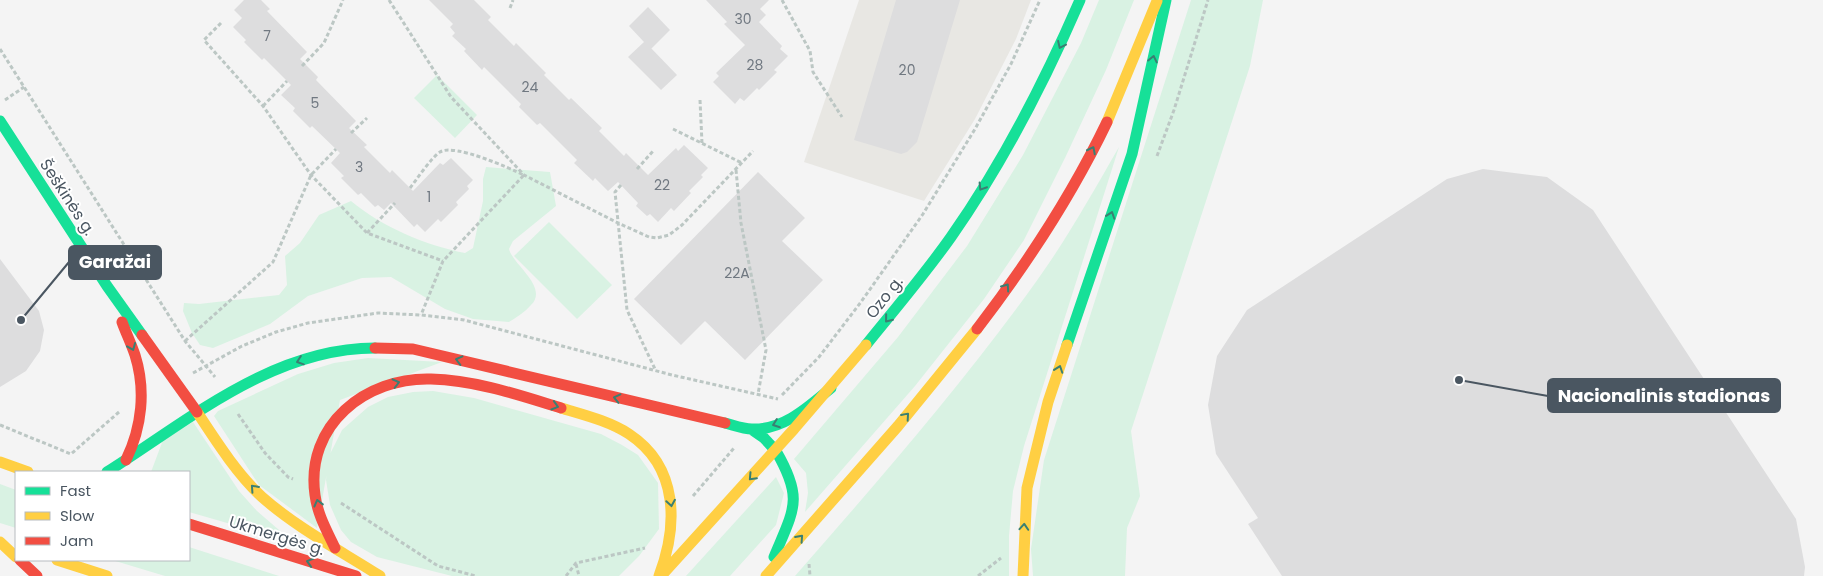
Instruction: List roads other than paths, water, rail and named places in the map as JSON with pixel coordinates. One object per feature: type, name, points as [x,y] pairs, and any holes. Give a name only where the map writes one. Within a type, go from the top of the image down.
[{"type":"main road","name":"Ozo g.","points":[[660,576],[776,451],[831,388],[894,311],[952,235],[1034,98],[1061,45],[1080,0]]},
{"type":"main road","points":[[766,575],[917,403],[983,320],[1040,239],[1091,153],[1135,59],[1158,0]]},
{"type":"main road","points":[[1023,576],[1027,488],[1043,421],[1132,154],[1166,0]]},
{"type":"main road","name":"Šeškinės g.","points":[[0,121],[107,286],[197,412],[223,452],[261,496],[286,516],[380,576]]},
{"type":"main road","points":[[107,286],[135,355],[140,378],[141,399],[138,430],[134,445],[126,460]]},
{"type":"main road","points":[[109,471],[197,412],[227,394],[280,368],[338,350],[374,347],[414,349],[750,429],[764,438],[776,451],[788,471],[794,494],[789,522],[766,575]]},
{"type":"main road","points":[[335,548],[321,517],[314,489],[316,462],[321,442],[332,421],[347,405],[362,394],[380,387],[410,380],[430,379],[459,382],[512,394],[605,421],[639,441],[652,455],[662,472],[672,504],[672,537],[660,576]]},
{"type":"main road","points":[[750,429],[772,426],[798,415],[831,388]]},
{"type":"main road","points":[[0,462],[25,471]]},
{"type":"main road","name":"Ukmergės g.","points":[[190,524],[356,576]]},
{"type":"main road","points":[[0,542],[15,547]]},
{"type":"main road","points":[[0,542],[15,556]]},
{"type":"main road","points":[[21,561],[37,576]]},
{"type":"main road","points":[[59,561],[107,576]]},
{"type":"place","name":"Garažai","points":[[21,320]]},
{"type":"place","name":"Nacionalinis stadionas","points":[[1459,380]]}]
